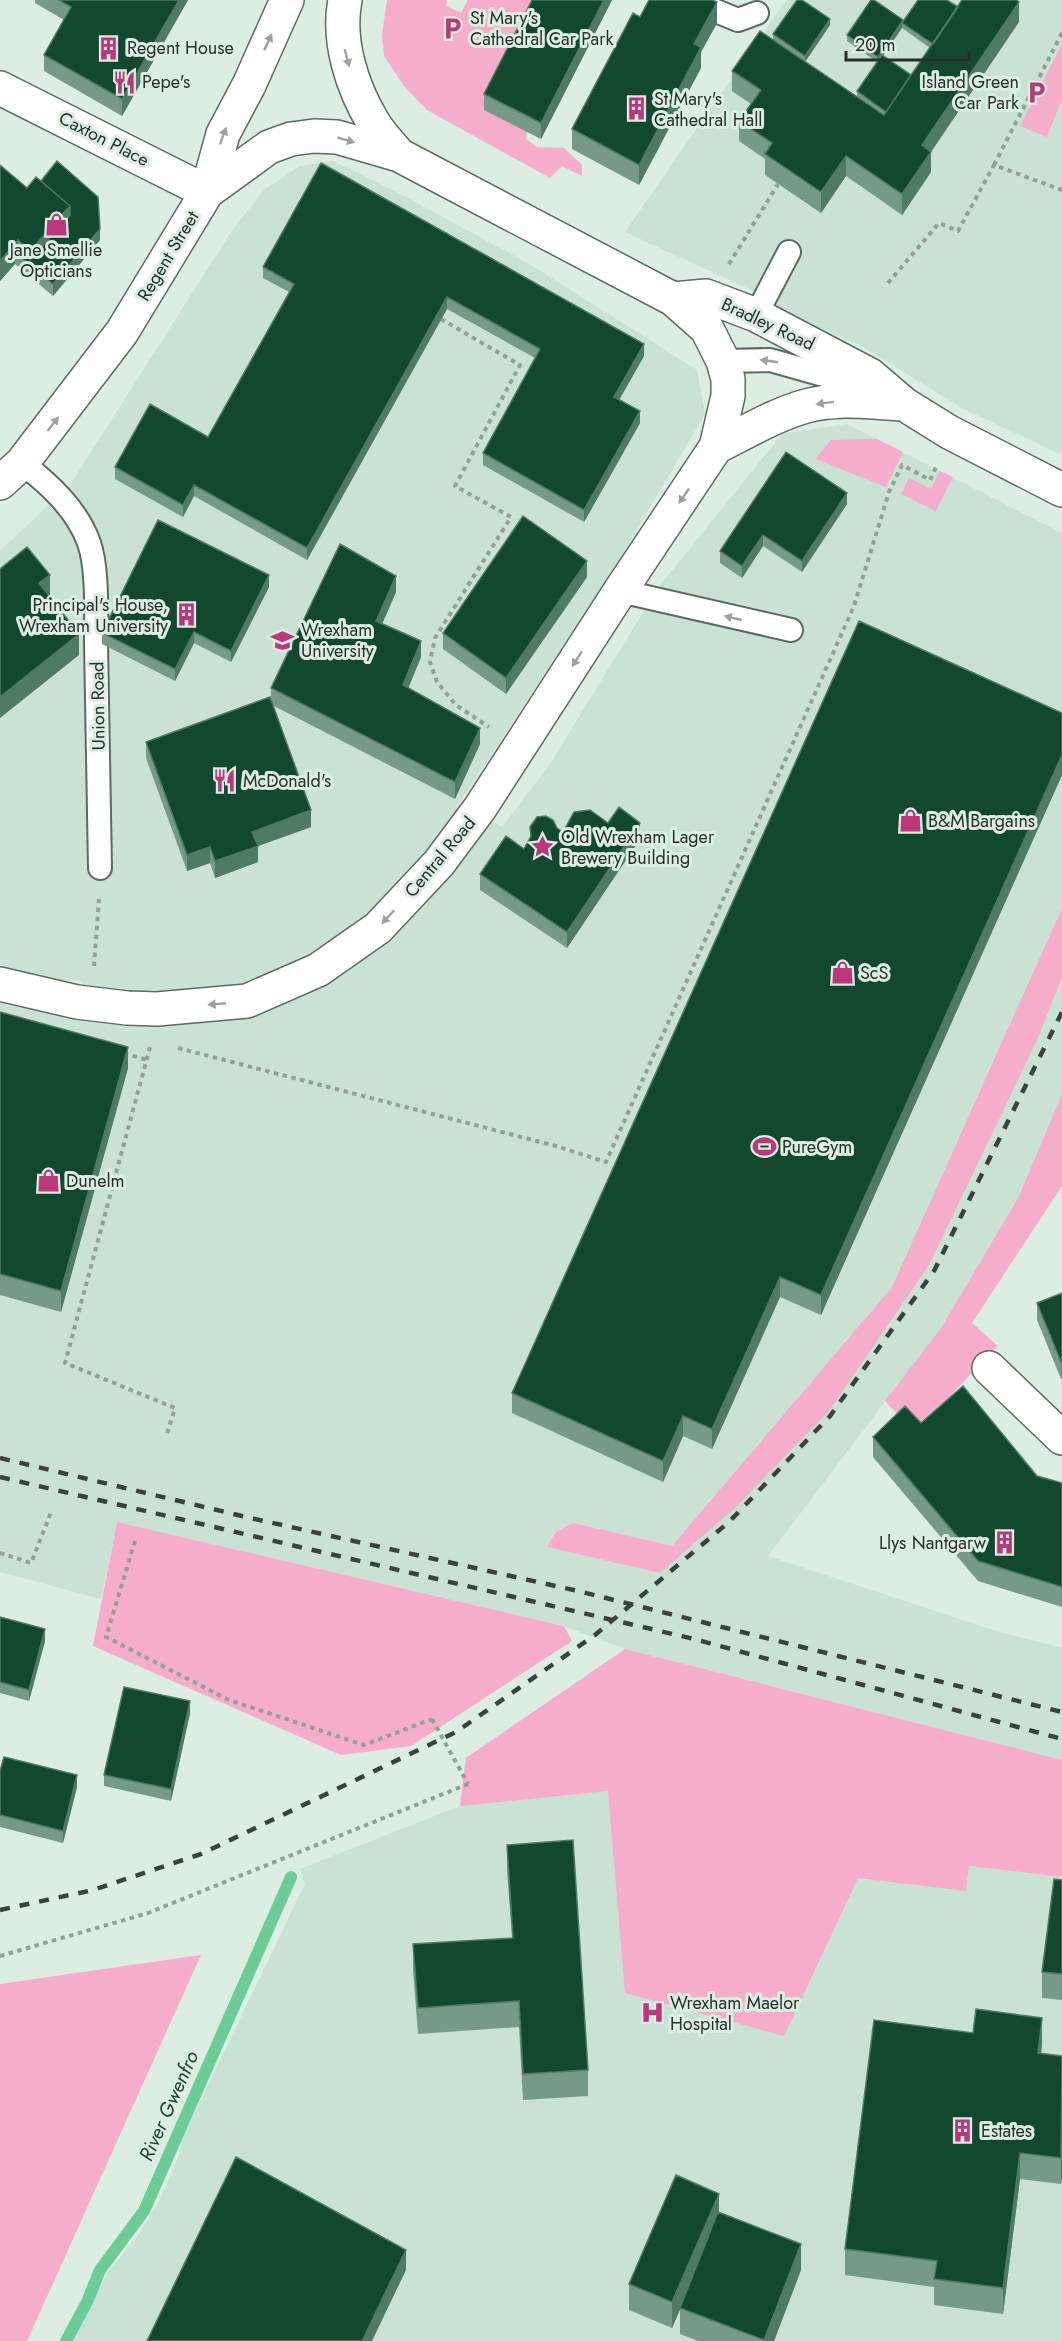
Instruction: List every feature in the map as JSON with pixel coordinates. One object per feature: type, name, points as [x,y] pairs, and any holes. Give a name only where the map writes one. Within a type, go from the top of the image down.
[{"type":"main road","name":"Regent Street","points":[[11,473],[122,332],[207,192],[223,134],[249,84],[287,0]]},
{"type":"main road","points":[[345,0],[344,47],[350,68],[363,104],[374,124],[399,155]]},
{"type":"main road","name":"Caxton Place","points":[[0,87],[207,192]]},
{"type":"main road","points":[[207,192],[269,147],[291,139],[314,136],[337,137],[399,155],[673,299]]},
{"type":"main road","name":"Bradley Road","points":[[673,299],[706,296],[756,315],[870,375],[904,404],[950,432],[1062,489]]},
{"type":"main road","name":"Central Road","points":[[0,984],[77,1002],[157,1009],[247,1001],[318,970],[378,928],[439,863],[480,808],[716,447],[728,396],[728,379],[723,362],[707,329],[673,299]]},
{"type":"main road","points":[[716,447],[779,416],[807,406],[838,402],[904,404]]},
{"type":"main road","points":[[989,1368],[1062,1438]]},
{"type":"lane","points":[[689,0],[738,20],[757,13]]},
{"type":"lane","points":[[756,315],[789,252]]},
{"type":"lane","points":[[723,362],[770,360],[842,380],[904,404]]},
{"type":"lane","name":"Union Road","points":[[11,473],[49,484],[75,515],[90,544],[95,609],[100,868]]},
{"type":"lane","points":[[620,591],[791,630]]},
{"type":"path","points":[[888,283],[939,223],[958,231],[1062,33]]},
{"type":"path","points":[[994,165],[1062,190]]},
{"type":"path","points":[[706,296],[722,275],[778,184]]},
{"type":"path","points":[[441,319],[520,365],[455,486],[511,517],[435,638],[430,662],[437,682],[456,705],[521,745]]},
{"type":"path","points":[[152,1041],[556,1146],[606,1162],[854,606],[889,492],[902,465],[930,480],[938,462]]},
{"type":"path","points":[[77,1002],[93,981],[100,868]]},
{"type":"path","points":[[157,1009],[152,1041],[65,1363],[175,1408],[166,1437]]},
{"type":"path","points":[[0,1553],[31,1563],[52,1510]]},
{"type":"path","points":[[0,1956],[148,1913],[468,1784],[432,1719],[364,1745],[229,1700],[106,1637],[135,1541]]},
{"type":"shaded area","points":[[387,0],[447,0],[446,6],[461,13],[468,0],[541,0],[526,139],[537,147],[564,148],[582,165],[582,176],[562,166],[550,178],[427,110],[404,86],[384,56],[382,35]]},
{"type":"shaded area","points":[[786,0],[1062,0],[1062,455],[962,408],[858,344],[782,313],[760,294],[625,232]]},
{"type":"shaded area","points":[[1062,44],[1062,100],[1047,137],[1020,126]]},
{"type":"shaded area","points":[[333,161],[406,197],[531,265],[697,370],[705,414],[615,567],[459,804],[502,827],[550,764],[658,588],[782,434],[847,424],[1062,533],[1062,908],[892,1287],[672,1546],[574,1523],[562,1527],[552,1535],[547,1547],[660,1573],[829,1411],[1038,1038],[1062,978],[1062,1094],[1018,1198],[941,1328],[768,1556],[996,1631],[1062,1648],[1062,1760],[625,1649],[564,1626],[117,1522],[101,1599],[0,1572],[0,1002],[10,1006],[79,1016],[83,981],[12,977],[0,970],[0,551],[70,485],[233,229],[264,190],[300,166]]},
{"type":"shaded area","points":[[877,439],[903,452],[886,487],[815,459],[831,440]]},
{"type":"shaded area","points":[[940,471],[953,477],[936,511],[901,494],[909,478],[931,489]]},
{"type":"shaded area","points":[[1062,908],[1062,978],[1038,1038],[929,1265],[829,1411],[736,1507],[660,1573],[547,1547],[557,1532],[574,1523],[672,1546],[892,1287]]},
{"type":"shaded area","points":[[1062,1094],[1062,1186],[972,1323],[998,1346],[950,1396],[960,1407],[921,1440],[885,1401],[941,1328],[1018,1198]]},
{"type":"shaded area","points":[[117,1522],[564,1626],[572,1641],[411,1746],[341,1755],[93,1646]]},
{"type":"shaded area","points":[[625,1649],[1062,1760],[1062,1877],[969,1866],[966,1891],[858,1878],[784,2036],[625,1993],[608,1791],[460,1806],[466,1758]]},
{"type":"shaded area","name":"Wrexham Maelor Hospital","points":[[564,1741],[966,1890],[969,1866],[1062,1877],[1062,2341],[74,2341],[106,2275],[139,2234],[160,2199],[177,2160],[184,2135],[305,1884],[300,1869],[460,1806]]},
{"type":"shaded area","points":[[201,1955],[27,2341],[0,2341],[0,1984]]},
{"type":"building","name":"Regent House","points":[[59,0],[179,0],[122,99],[44,55],[71,7]]},
{"type":"building","points":[[532,0],[604,0],[541,123],[484,94]]},
{"type":"building","name":"St Mary's Cathedral Hall","points":[[649,0],[712,0],[717,2],[694,44],[701,47],[639,165],[572,129],[633,13],[640,17]]},
{"type":"building","points":[[797,0],[802,0],[830,19],[805,56],[773,34]]},
{"type":"building","points":[[871,0],[903,20],[878,57],[847,35]]},
{"type":"building","points":[[918,0],[947,0],[958,7],[933,44],[902,23]]},
{"type":"building","points":[[962,0],[1017,0],[1019,2],[922,145],[931,152],[902,194],[846,156],[821,192],[765,154],[772,143],[739,121],[761,90],[732,71],[760,31],[884,115]]},
{"type":"building","points":[[882,55],[911,75],[886,112],[857,91]]},
{"type":"building","points":[[57,161],[98,197],[100,229],[53,284],[15,252],[18,249],[30,260],[70,215],[70,206],[41,181]]},
{"type":"building","points":[[321,163],[644,344],[614,397],[640,411],[584,510],[483,453],[540,349],[447,297],[307,548],[194,485],[183,505],[115,467],[150,404],[208,437],[294,284],[263,267]]},
{"type":"building","points":[[0,165],[27,188],[36,177],[70,206],[30,251],[18,240],[0,261]]},
{"type":"building","points":[[786,452],[847,493],[802,561],[763,535],[742,566],[720,551]]},
{"type":"building","points":[[523,516],[587,561],[506,678],[443,633]]},
{"type":"building","name":"Principal's House, Wrexham University","points":[[158,520],[269,575],[231,651],[194,632],[175,669],[102,633]]},
{"type":"building","points":[[340,544],[396,576],[376,621],[421,641],[403,685],[480,728],[455,782],[271,688]]},
{"type":"building","points":[[27,547],[50,575],[39,583],[79,634],[0,697],[0,569]]},
{"type":"building","points":[[859,621],[1062,713],[1062,755],[821,1295],[780,1277],[712,1429],[683,1416],[663,1461],[512,1393]]},
{"type":"building","name":"McDonald's","points":[[270,697],[311,810],[252,832],[258,846],[215,861],[210,847],[187,855],[146,742]]},
{"type":"building","points":[[619,807],[640,823],[567,932],[480,874],[506,836],[524,849],[531,836],[530,827],[537,817],[546,816],[553,820],[557,828],[563,832],[574,812],[590,810],[608,823]]},
{"type":"building","name":"Dunelm","points":[[0,1012],[128,1047],[61,1291],[0,1274]]},
{"type":"building","points":[[1062,1293],[1062,1362],[1061,1362],[1037,1303]]},
{"type":"building","name":"Llys Nantgarw","points":[[963,1386],[1037,1476],[1062,1483],[1062,1587],[978,1561],[873,1437],[905,1406],[921,1423]]},
{"type":"building","points":[[0,1617],[45,1629],[29,1690],[0,1682]]},
{"type":"building","points":[[124,1687],[190,1701],[171,1789],[104,1775]]},
{"type":"building","points":[[4,1757],[77,1775],[63,1831],[0,1815],[0,1771]]},
{"type":"building","points":[[573,1840],[588,2070],[523,2074],[519,2001],[418,2008],[413,1944],[513,1938],[507,1845]]},
{"type":"building","points":[[1054,1879],[1062,1880],[1062,1974],[1042,1972]]},
{"type":"building","name":"Estates","points":[[976,2009],[1042,2018],[1038,2053],[1062,2056],[1061,2158],[1020,2153],[1003,2288],[934,2279],[937,2261],[845,2249],[874,2020],[973,2033]]},
{"type":"building","points":[[236,2157],[406,2250],[362,2341],[147,2341]]},
{"type":"building","points":[[676,2175],[719,2194],[672,2302],[629,2284]]},
{"type":"building","points":[[718,2212],[801,2244],[764,2340],[680,2308]]},
{"type":"waterway","name":"River Gwenfro","points":[[66,2341],[87,2302],[100,2270],[144,2211],[291,1877]]},
{"type":"railway","points":[[0,1910],[93,1890],[201,1854],[456,1732],[595,1635],[729,1522],[830,1416],[934,1271],[1062,1012]]},
{"type":"railway","points":[[0,1458],[246,1517],[578,1591],[1062,1712]]},
{"type":"railway","points":[[0,1477],[694,1639],[1062,1739]]},
{"type":"place","name":"St Mary's Cathedral Car Park","points":[[452,28]]},
{"type":"place","name":"Regent House","points":[[109,48]]},
{"type":"place","name":"Pepe's","points":[[124,82]]},
{"type":"place","name":"Island Green Car Park","points":[[1037,92]]},
{"type":"place","name":"St Mary's Cathedral Hall","points":[[636,109]]},
{"type":"place","name":"Jane Smellie Opticians","points":[[56,224]]},
{"type":"place","name":"Principal's House, Wrexham University","points":[[186,615]]},
{"type":"place","name":"Wrexham University","points":[[283,640]]},
{"type":"place","name":"McDonald's","points":[[225,781]]},
{"type":"place","name":"B&M Bargains","points":[[910,821]]},
{"type":"place","name":"Old Wrexham Lager Brewery Building","points":[[543,847]]},
{"type":"place","name":"ScS","points":[[842,973]]},
{"type":"place","name":"PureGym","points":[[764,1147]]},
{"type":"place","name":"Dunelm","points":[[48,1181]]},
{"type":"place","name":"Llys Nantgarw","points":[[1004,1543]]},
{"type":"place","name":"Wrexham Maelor Hospital","points":[[652,2013]]},
{"type":"place","name":"Estates","points":[[963,2131]]}]
